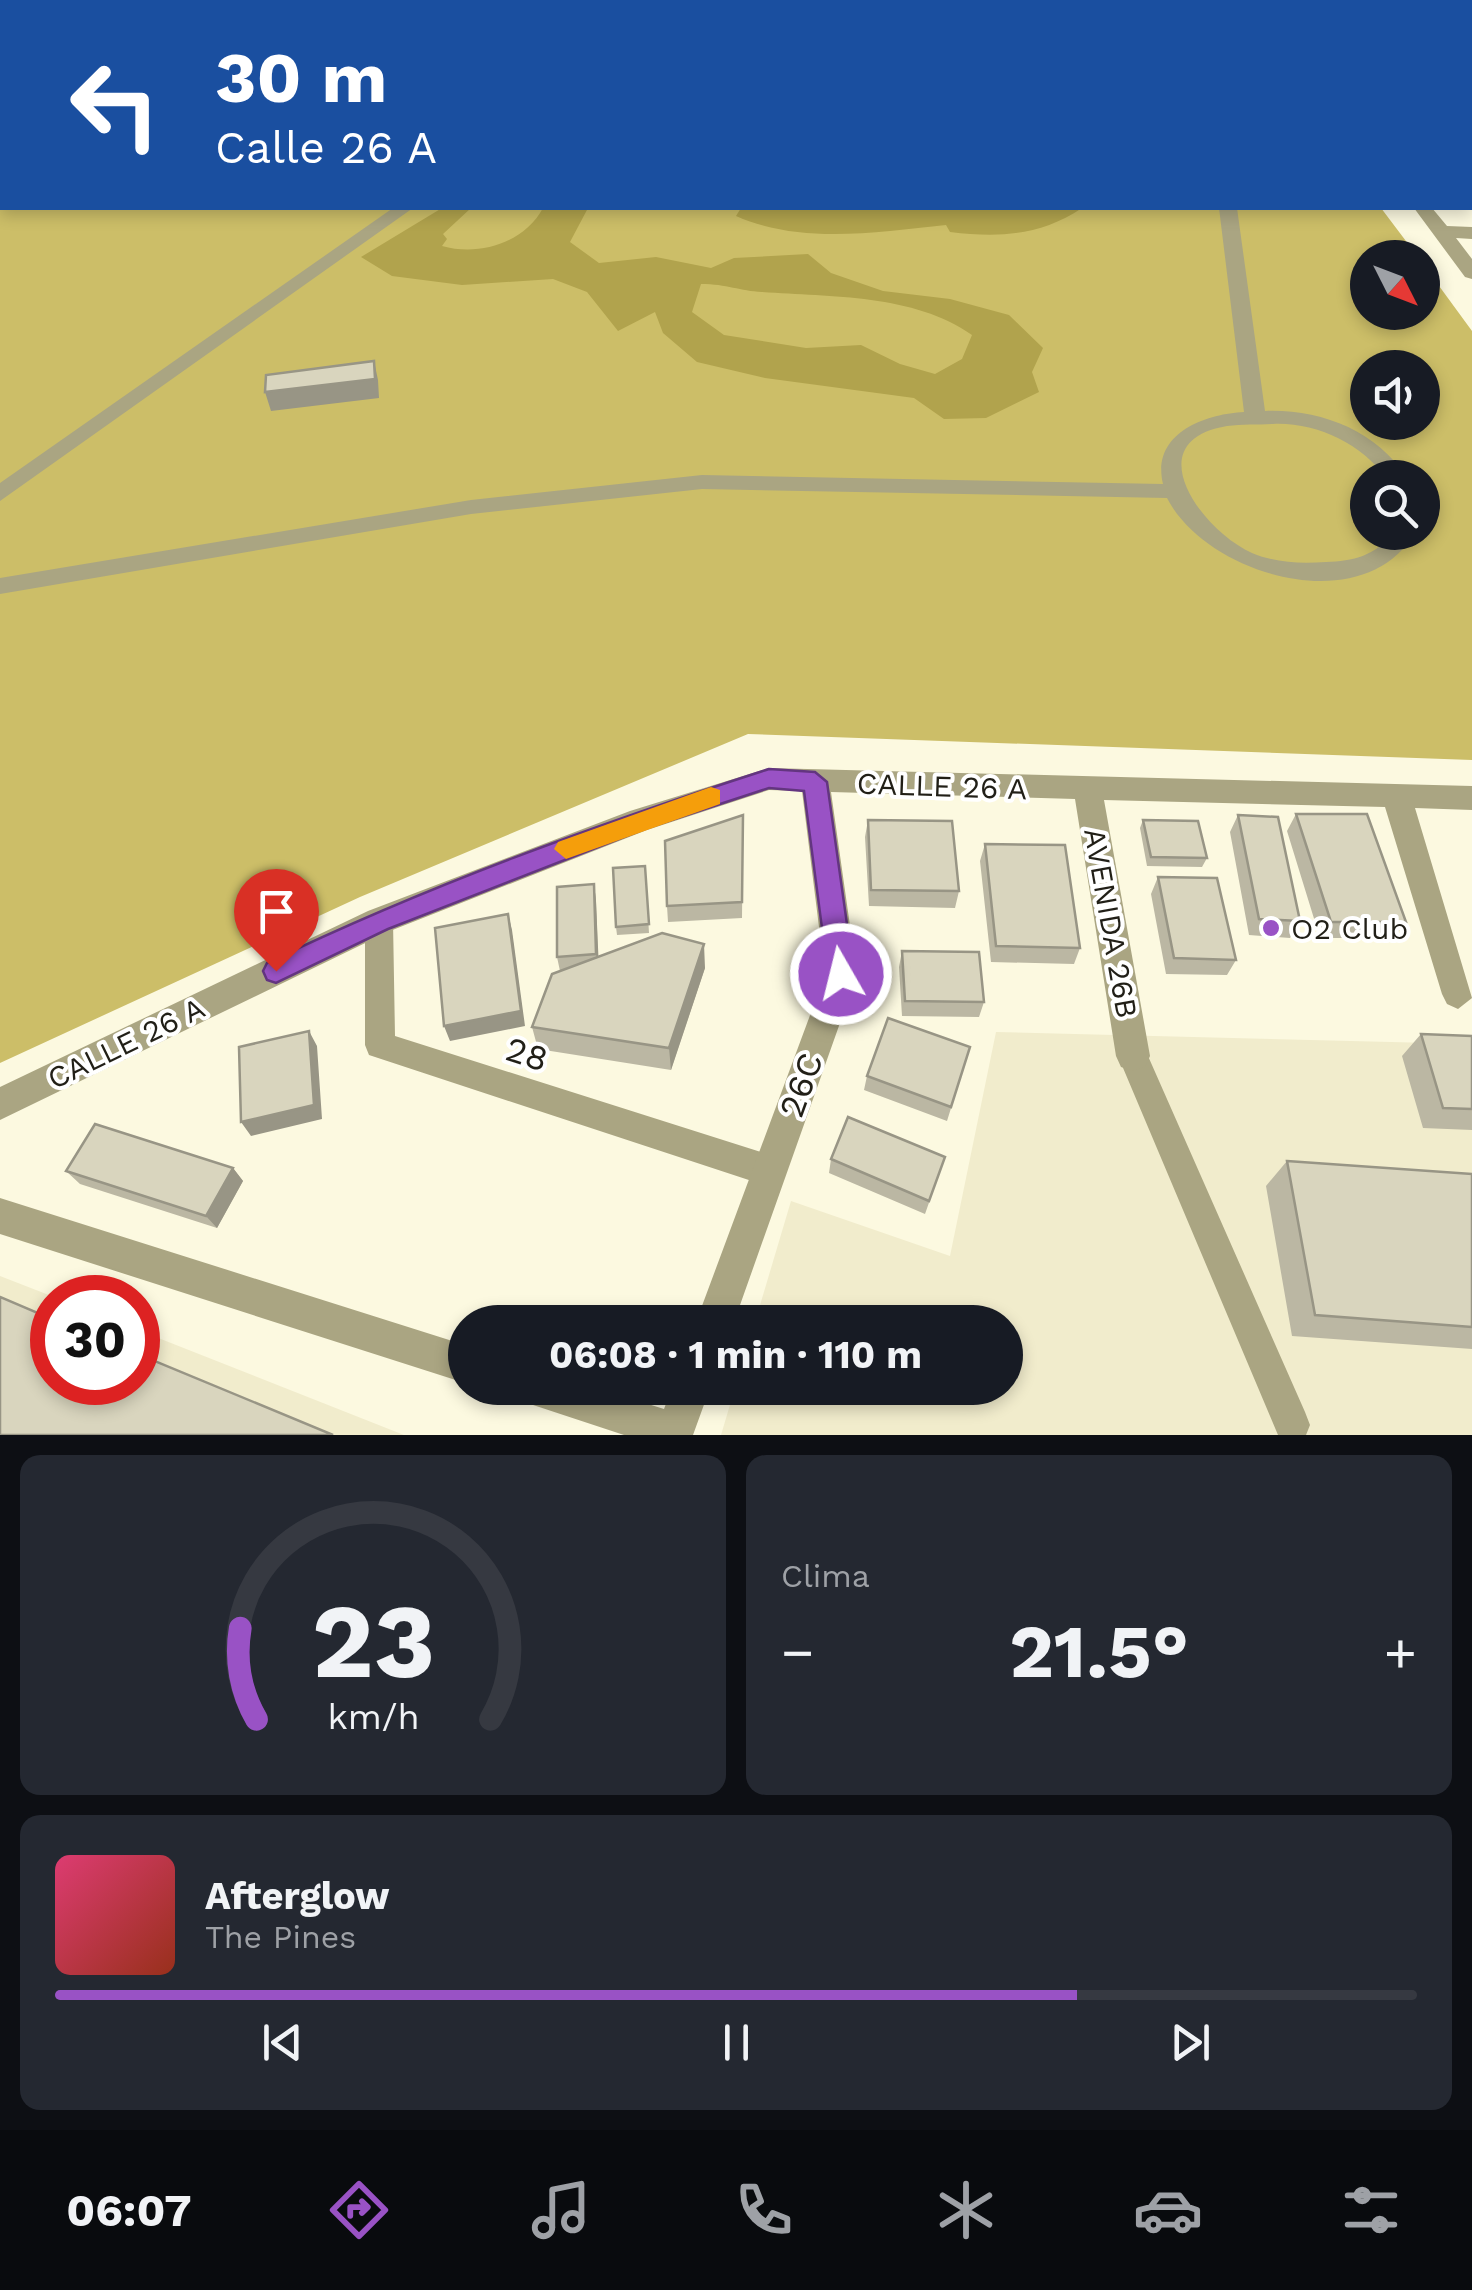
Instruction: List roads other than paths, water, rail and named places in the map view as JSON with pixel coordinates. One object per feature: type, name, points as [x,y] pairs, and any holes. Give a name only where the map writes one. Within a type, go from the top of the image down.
[{"type":"street","points":[[1424,210],[1472,273]]},
{"type":"street","points":[[1440,232],[1472,233]]},
{"type":"street","name":"CALLE 26 A","points":[[0,1104],[379,921],[640,820],[769,778],[1472,798]]},
{"type":"street","name":"26C","points":[[721,1305],[841,974],[815,782]]},
{"type":"street","name":"AVENIDA 26B","points":[[1088,790],[1133,1056]]},
{"type":"street","points":[[1397,798],[1458,994]]},
{"type":"street","points":[[0,1216],[448,1359]]},
{"type":"street","points":[[591,1405],[677,1433],[686,1405]]},
{"type":"lane","points":[[0,494],[401,210]]},
{"type":"lane","points":[[1228,210],[1256,415]]},
{"type":"lane","points":[[1380,460],[1366,446],[1332,428],[1294,418],[1256,415],[1228,418],[1187,436],[1174,452],[1168,470],[1171,491],[1186,518],[1214,542],[1251,560],[1294,572],[1336,572],[1372,563],[1391,550]]},
{"type":"lane","points":[[0,586],[471,507],[702,482],[1171,491]]},
{"type":"lane","name":"28","points":[[379,921],[380,1046],[770,1171]]},
{"type":"lane","points":[[1133,1056],[1292,1424]]},
{"type":"place","name":"O2 Club","points":[[1271,928]]}]
